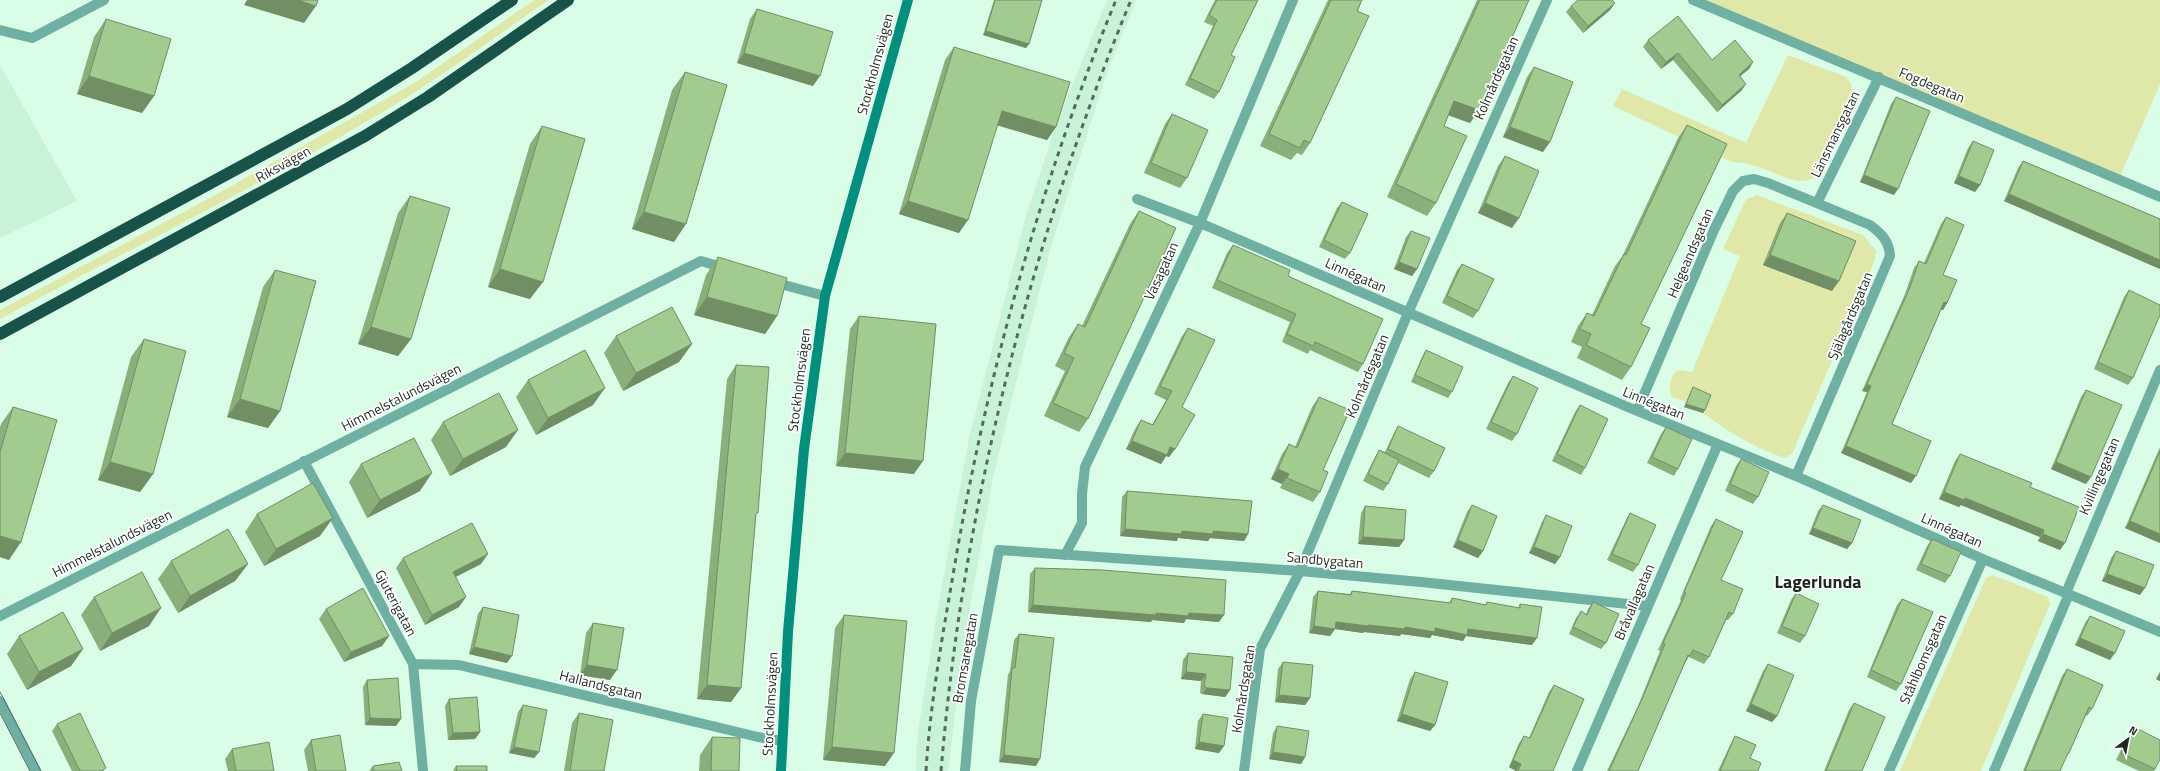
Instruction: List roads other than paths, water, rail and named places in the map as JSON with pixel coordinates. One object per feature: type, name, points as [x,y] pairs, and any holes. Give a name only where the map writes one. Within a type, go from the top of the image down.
[{"type":"highway","name":"Riksvägen","points":[[0,297],[347,109],[412,68],[512,0]]},
{"type":"highway","name":"Riksvägen","points":[[0,334],[365,136],[434,93],[568,0]]},
{"type":"main road","name":"Stockholmsvägen","points":[[780,771],[788,632],[804,449],[825,296],[907,1]]},
{"type":"street","points":[[0,30],[32,38],[104,0]]},
{"type":"street","name":"Vasagatan","points":[[1065,555],[1082,523],[1082,494],[1086,467],[1200,223],[1293,0]]},
{"type":"street","name":"Kolmårdsgatan","points":[[1244,771],[1260,650],[1300,571],[1408,313],[1547,0]]},
{"type":"street","name":"Fogdegatan","points":[[1692,0],[2160,197]]},
{"type":"street","name":"Länsmansgatan","points":[[1817,203],[1878,77]]},
{"type":"street","name":"Helgeandsgatan","points":[[1637,411],[1714,230],[1732,192],[1742,181],[1754,179],[1817,203]]},
{"type":"street","name":"Linnégatan","points":[[1137,199],[1200,223],[1637,411],[1796,476],[1983,559],[2160,632]]},
{"type":"street","name":"Själagårdsgatan","points":[[1796,476],[1890,256],[1889,245],[1883,235],[1870,224],[1817,203]]},
{"type":"street","name":"Himmelstalundsvägen","points":[[0,616],[701,261],[732,270]]},
{"type":"street","points":[[762,279],[825,296]]},
{"type":"street","name":"Kvillingegatan","points":[[1994,771],[2160,370]]},
{"type":"street","name":"Bråvallagatan","points":[[1577,771],[1718,444]]},
{"type":"street","name":"Gjuterigatan","points":[[304,461],[413,664],[423,771]]},
{"type":"street","name":"Sandbygatan","points":[[999,550],[1300,571],[1647,606]]},
{"type":"street","name":"Bromsaregatan","points":[[964,771],[971,701],[999,550]]},
{"type":"street","name":"Ståhlbomsgatan","points":[[1889,771],[1983,559]]},
{"type":"street","name":"Hallandsgatan","points":[[413,664],[459,665],[750,735],[782,741]]},
{"type":"street","points":[[0,701],[36,771]]},
{"type":"tram line","points":[[0,692],[41,771]]},
{"type":"tram line","points":[[0,713],[30,771]]},
{"type":"railway","points":[[926,771],[933,699],[952,581],[965,507],[998,359],[1039,213],[1088,70],[1116,0]]},
{"type":"railway","points":[[941,771],[951,672],[966,573],[984,475],[1006,378],[1032,282],[1062,186],[1095,92],[1131,0]]},
{"type":"district","name":"Lagerlunda","points":[[1818,582]]}]
